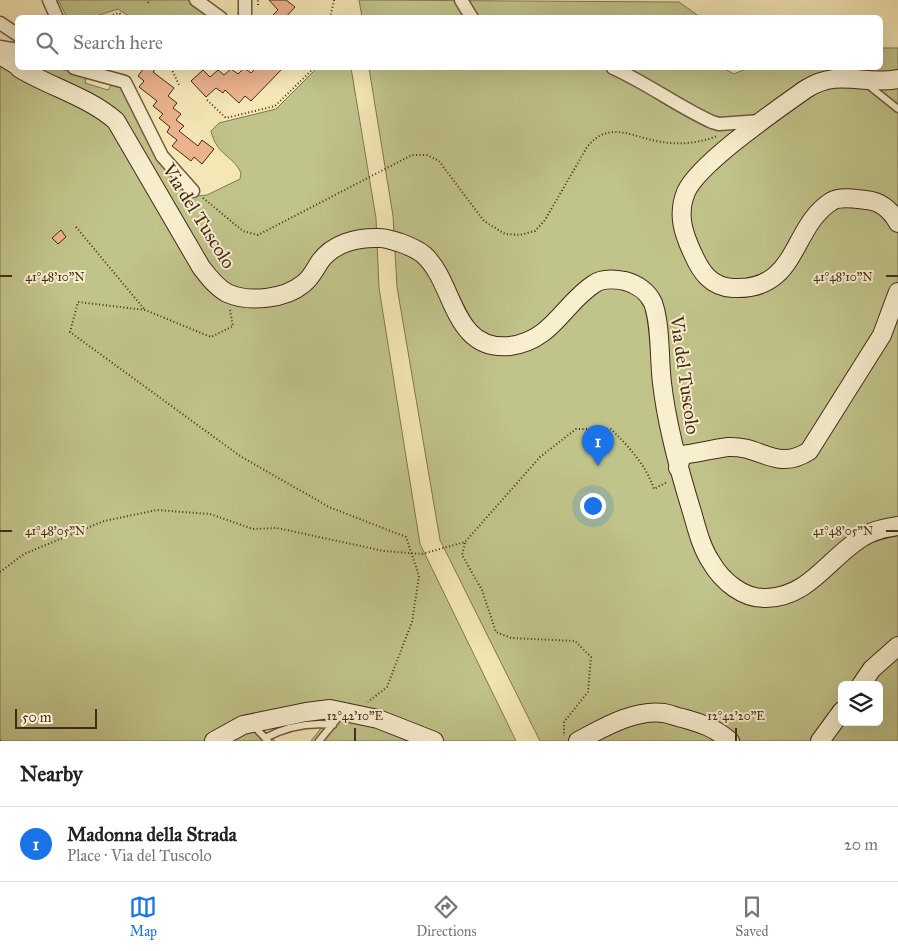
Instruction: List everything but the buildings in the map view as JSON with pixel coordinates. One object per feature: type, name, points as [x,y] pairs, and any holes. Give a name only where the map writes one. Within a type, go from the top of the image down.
[{"type":"street","points":[[49,0],[56,15]]},
{"type":"street","points":[[196,0],[217,15]]},
{"type":"street","points":[[244,15],[245,0]]},
{"type":"street","points":[[461,0],[470,15]]},
{"type":"street","points":[[0,24],[15,33]]},
{"type":"street","points":[[0,47],[15,50]]},
{"type":"street","name":"Via del Tuscolo","points":[[0,55],[15,65]]},
{"type":"street","name":"Via del Tuscolo","points":[[23,70],[104,110],[116,121],[201,267],[227,293],[241,298],[255,298],[286,293],[302,286],[313,276],[328,252],[349,241],[383,237],[413,247],[425,256],[462,325],[472,334],[494,345],[509,346],[531,339],[558,321],[593,284],[599,281],[615,280],[632,283],[645,292],[653,305],[662,386],[677,465],[704,551],[722,578],[734,587],[762,598],[777,598],[807,585],[831,560],[864,536],[898,526]]},
{"type":"street","points":[[81,70],[125,82],[162,156],[193,191]]},
{"type":"street","points":[[618,70],[633,76],[663,97],[712,122],[719,124],[763,121]]},
{"type":"street","points":[[898,79],[886,81],[838,78],[810,86],[702,170],[693,180],[683,203],[682,226],[697,263],[708,279],[726,288],[752,288],[765,283],[787,265],[816,214],[834,200],[852,198],[875,201],[893,214],[898,223]]},
{"type":"street","points":[[677,465],[682,455],[729,447],[745,449],[785,460],[800,457],[809,451],[882,335],[898,292]]},
{"type":"street","points":[[672,442],[693,450],[715,450]]},
{"type":"street","points":[[686,493],[686,478],[691,460],[715,450]]},
{"type":"street","points":[[864,681],[872,669],[898,646]]},
{"type":"street","points":[[214,741],[229,731],[252,724],[306,712],[330,709],[349,711],[386,722],[434,741]]},
{"type":"street","points":[[578,741],[608,725],[644,714],[664,713],[699,722],[716,730],[730,741]]},
{"type":"street","points":[[820,741],[838,716]]},
{"type":"lane","points":[[838,78],[858,80],[871,87],[898,109]]},
{"type":"lane","points":[[319,741],[332,725],[349,711]]},
{"type":"lane","points":[[252,724],[267,740],[286,729],[302,726],[332,725]]},
{"type":"path","points":[[331,15],[334,0]]},
{"type":"path","points":[[172,70],[180,88]]},
{"type":"path","points":[[207,100],[226,118],[275,106],[312,70]]},
{"type":"path","points":[[193,191],[243,231],[258,235],[412,155],[426,155],[439,161],[484,221],[505,234],[520,235],[535,231],[545,220],[594,138],[604,133],[621,132],[663,142],[688,144],[721,134]]},
{"type":"path","points":[[76,227],[145,310]]},
{"type":"path","points":[[227,293],[233,326],[211,337],[145,310],[78,302],[70,332],[240,456],[329,507],[406,537],[419,576],[412,622],[387,687],[349,711]]},
{"type":"path","points":[[564,741],[564,722],[588,692],[591,657],[575,640],[511,638],[496,632],[482,590],[462,555],[465,542],[540,457],[576,429],[611,429],[629,447],[649,476],[654,489],[667,483],[677,465]]},
{"type":"path","points":[[596,429],[597,461]]},
{"type":"path","points":[[0,572],[24,554],[104,522],[157,510],[210,514],[253,529],[277,528],[384,551],[422,554],[465,542]]},
{"type":"green space","points":[[58,0],[187,0],[203,8],[204,15],[127,15],[118,9],[99,15],[66,15]]},
{"type":"green space","points":[[359,0],[679,2],[697,15],[362,15]]},
{"type":"green space","points":[[883,48],[898,48],[898,741],[540,741],[440,540],[397,287],[393,216],[369,70],[727,70],[734,74],[743,70],[883,70]]},
{"type":"green space","points":[[0,57],[15,66],[15,70],[63,70],[87,75],[85,83],[108,90],[112,84],[130,92],[176,174],[171,179],[188,197],[207,195],[240,179],[241,173],[238,167],[217,146],[211,131],[219,123],[276,109],[315,70],[351,70],[376,218],[379,288],[420,544],[516,741],[311,741],[328,719],[326,717],[265,726],[264,730],[275,741],[0,741]]},
{"type":"place","name":"Madonna della Strada","points":[[598,466]]}]
